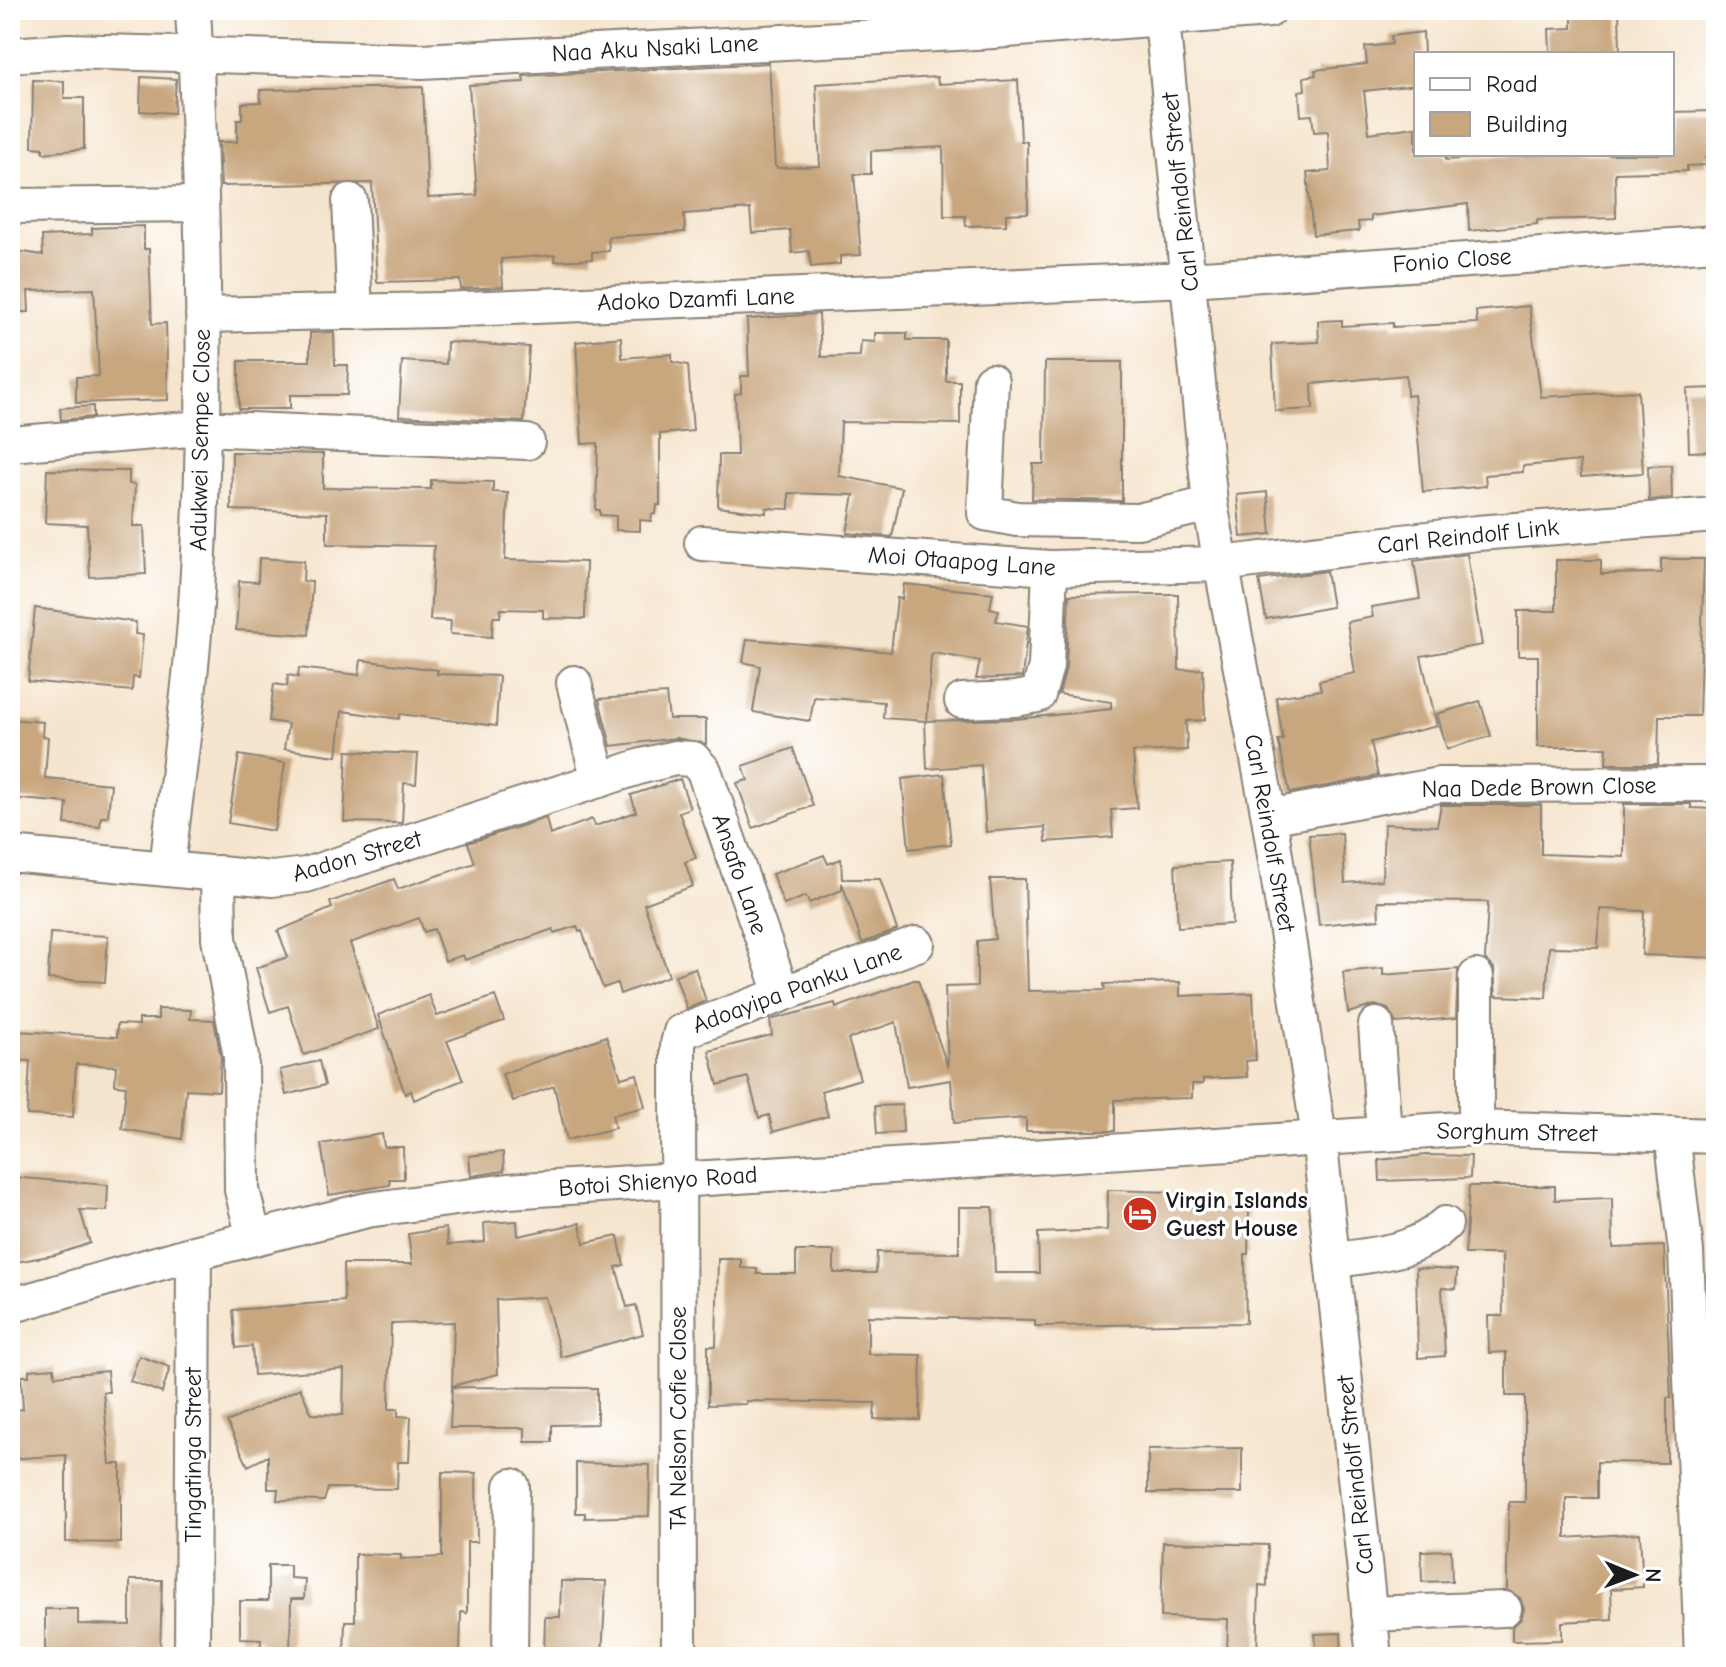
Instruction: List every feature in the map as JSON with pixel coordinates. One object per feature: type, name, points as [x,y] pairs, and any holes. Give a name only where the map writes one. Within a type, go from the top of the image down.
[{"type":"street","name":"Adukwei Sempe Close","points":[[167,868],[195,622],[201,428],[201,204],[193,10]]},
{"type":"street","name":"Naa Aku Nsaki Lane","points":[[10,55],[68,51],[422,61],[1269,10]]},
{"type":"street","name":"Carl Reindolf Street","points":[[1161,15],[1210,504],[1269,817],[1319,1136],[1374,1657]]},
{"type":"street","points":[[350,201],[355,312]]},
{"type":"street","points":[[10,206],[201,204]]},
{"type":"street","name":"Fonio Close","points":[[1189,279],[1716,243]]},
{"type":"street","name":"Adoko Dzamfi Lane","points":[[203,315],[355,312],[1189,279]]},
{"type":"street","points":[[991,381],[985,513],[1017,519],[1138,521],[1210,504]]},
{"type":"street","points":[[10,444],[201,428],[527,442]]},
{"type":"street","name":"Carl Reindolf Link","points":[[1221,564],[1477,533],[1716,515]]},
{"type":"street","name":"Moi Otaapog Lane","points":[[702,543],[1050,568],[1221,564]]},
{"type":"street","points":[[962,701],[1038,695],[1046,666],[1050,568]]},
{"type":"street","points":[[574,683],[599,780]]},
{"type":"street","name":"Aadon Street","points":[[10,854],[272,879],[306,875],[599,780],[675,758],[693,759]]},
{"type":"street","name":"Ansafo Lane","points":[[693,759],[704,771],[782,993]]},
{"type":"street","name":"Naa Dede Brown Close","points":[[1269,817],[1439,785],[1716,784]]},
{"type":"street","points":[[218,873],[219,938],[241,1057],[242,1190],[254,1238]]},
{"type":"street","name":"Adoayipa Panku Lane","points":[[678,1178],[678,1044],[681,1032],[917,944]]},
{"type":"street","points":[[1476,977],[1476,1128]]},
{"type":"street","points":[[1376,1025],[1384,1132]]},
{"type":"street","name":"Sorghum Street","points":[[1319,1136],[1476,1128],[1716,1136]]},
{"type":"street","points":[[1672,1134],[1686,1251],[1702,1657]]},
{"type":"street","name":"Botoi Shienyo Road","points":[[10,1306],[194,1253],[367,1210],[508,1191],[678,1178],[948,1164],[1319,1136]]},
{"type":"street","name":"TA Nelson Cofie Close","points":[[678,1178],[679,1657]]},
{"type":"street","points":[[1332,1261],[1401,1250],[1432,1237],[1445,1224]]},
{"type":"street","name":"Tingatinga Street","points":[[192,1657],[194,1253]]},
{"type":"street","points":[[510,1657],[512,1486]]},
{"type":"street","points":[[1369,1614],[1504,1609]]},
{"type":"building","points":[[1572,10],[1619,10],[1620,52],[1550,52],[1549,29],[1572,28]]},
{"type":"building","points":[[1423,32],[1424,52],[1414,52],[1414,85],[1364,91],[1369,133],[1414,127],[1414,156],[1445,156],[1446,160],[1515,156],[1674,156],[1674,112],[1713,111],[1714,156],[1706,157],[1706,165],[1687,166],[1687,171],[1615,173],[1616,218],[1537,220],[1537,224],[1469,231],[1468,204],[1371,216],[1371,221],[1358,222],[1359,231],[1313,235],[1307,173],[1330,171],[1328,131],[1314,132],[1312,115],[1301,116],[1299,91],[1305,90],[1304,77],[1316,75],[1315,70],[1367,64],[1365,47],[1392,44],[1391,36]]},
{"type":"building","points":[[769,63],[775,166],[778,168],[820,166],[816,84],[937,77],[938,84],[1018,80],[1021,141],[1027,141],[1028,213],[1006,214],[1006,225],[966,226],[965,216],[944,216],[943,147],[871,151],[871,174],[854,174],[861,255],[840,256],[840,264],[811,267],[809,251],[792,253],[790,230],[752,233],[750,209],[684,214],[685,232],[608,237],[609,251],[592,252],[592,259],[555,261],[555,255],[501,259],[503,287],[461,289],[460,280],[377,282],[372,183],[221,186],[219,142],[237,142],[237,120],[242,120],[242,103],[261,102],[260,90],[423,87],[428,198],[477,195],[469,85],[524,82],[523,76]]},
{"type":"building","points":[[141,77],[176,79],[174,113],[140,111]]},
{"type":"building","points":[[33,80],[64,81],[64,98],[84,98],[84,149],[43,153],[43,148],[32,147]]},
{"type":"building","points":[[144,226],[144,249],[149,249],[152,324],[166,323],[168,400],[76,403],[76,377],[99,376],[94,289],[28,291],[29,312],[10,312],[10,250],[43,255],[42,236],[92,234],[92,228]]},
{"type":"building","points":[[1529,306],[1541,397],[1638,391],[1643,473],[1581,477],[1580,461],[1523,466],[1523,472],[1485,475],[1486,486],[1423,492],[1414,395],[1407,396],[1406,375],[1312,384],[1313,409],[1275,411],[1272,344],[1319,342],[1318,321],[1342,320],[1342,326],[1393,323],[1393,327],[1477,323],[1476,311]]},
{"type":"building","points":[[819,314],[821,357],[860,356],[861,341],[875,342],[875,333],[907,333],[907,340],[946,340],[946,381],[960,381],[960,424],[841,422],[839,476],[902,488],[892,537],[847,533],[854,495],[789,493],[789,509],[766,508],[766,513],[718,507],[719,455],[737,455],[735,394],[741,393],[741,376],[749,376],[747,319]]},
{"type":"building","points":[[334,332],[335,365],[348,365],[347,395],[290,395],[290,409],[239,409],[239,361],[310,361],[310,333]]},
{"type":"building","points":[[621,337],[622,358],[672,354],[672,362],[688,365],[693,431],[660,434],[660,505],[657,505],[651,521],[640,520],[640,531],[616,530],[616,516],[600,515],[600,510],[596,510],[598,443],[582,444],[576,342]]},
{"type":"building","points":[[447,342],[529,347],[524,422],[399,416],[402,361],[446,364]]},
{"type":"building","points":[[1045,362],[1122,362],[1122,501],[1032,499],[1033,464],[1044,464]]},
{"type":"building","points":[[1716,388],[1716,451],[1689,452],[1687,389]]},
{"type":"building","points":[[93,406],[93,417],[61,420],[60,408]]},
{"type":"building","points":[[232,452],[323,454],[323,488],[431,489],[431,480],[493,482],[493,492],[508,493],[505,560],[586,562],[585,619],[543,618],[543,610],[501,609],[500,617],[493,617],[492,637],[450,634],[451,621],[430,620],[434,546],[327,544],[327,513],[231,510]]},
{"type":"building","points":[[1671,465],[1672,498],[1649,500],[1648,466]]},
{"type":"building","points":[[47,470],[129,471],[129,484],[135,485],[133,526],[144,526],[146,574],[90,577],[87,525],[45,523]]},
{"type":"building","points":[[1267,492],[1271,534],[1241,537],[1237,495]]},
{"type":"building","points":[[1467,554],[1482,645],[1421,656],[1437,726],[1371,742],[1378,776],[1290,793],[1278,740],[1283,740],[1276,697],[1321,690],[1319,681],[1355,673],[1347,622],[1373,617],[1371,607],[1420,599],[1414,561]]},
{"type":"building","points":[[259,558],[304,561],[303,581],[312,582],[309,635],[236,630],[239,581],[258,582]]},
{"type":"building","points":[[1661,559],[1704,559],[1699,716],[1659,716],[1658,764],[1606,764],[1607,747],[1538,747],[1538,656],[1518,656],[1518,611],[1556,611],[1556,560],[1601,560],[1601,574],[1661,573]]},
{"type":"building","points":[[1326,571],[1332,607],[1266,619],[1259,580]]},
{"type":"building","points":[[904,584],[993,593],[990,608],[999,610],[996,621],[1028,626],[1022,677],[976,679],[980,661],[934,653],[931,656],[927,721],[883,718],[884,702],[814,697],[810,721],[753,712],[760,666],[743,662],[747,639],[891,652],[897,598],[902,599]]},
{"type":"building","points":[[1178,594],[1179,670],[1203,669],[1205,720],[1186,721],[1187,750],[1133,752],[1137,808],[1111,810],[1113,837],[1046,842],[1045,827],[986,832],[981,765],[927,769],[925,721],[1016,719],[1111,709],[1111,702],[1059,694],[1066,667],[1069,595]]},
{"type":"building","points":[[35,608],[136,622],[135,634],[143,635],[139,678],[133,677],[132,691],[28,681]]},
{"type":"building","points":[[361,660],[438,670],[437,674],[499,676],[496,726],[400,714],[399,719],[342,711],[337,756],[284,749],[288,724],[269,721],[274,684],[287,686],[288,675],[298,677],[299,668],[359,675]]},
{"type":"building","points":[[666,694],[669,719],[706,719],[706,744],[676,738],[611,746],[599,699]]},
{"type":"building","points":[[1480,701],[1491,736],[1447,749],[1437,714]]},
{"type":"building","points":[[10,719],[43,722],[42,736],[48,737],[45,778],[111,784],[108,817],[101,817],[100,827],[65,824],[67,803],[10,798]]},
{"type":"building","points":[[793,748],[813,806],[753,828],[737,783],[748,780],[743,766]]},
{"type":"building","points":[[347,751],[418,754],[416,784],[404,783],[402,823],[344,822]]},
{"type":"building","points":[[239,755],[285,763],[274,831],[228,823]]},
{"type":"building","points":[[944,774],[951,844],[909,849],[902,779]]},
{"type":"building","points":[[680,779],[690,808],[679,812],[696,858],[685,862],[693,886],[644,904],[669,976],[620,994],[617,983],[603,988],[582,931],[579,932],[577,926],[554,933],[553,929],[465,960],[463,955],[445,961],[434,929],[424,932],[419,918],[350,943],[379,1029],[304,1055],[288,1006],[270,1012],[256,968],[288,957],[278,931],[332,908],[330,902],[394,879],[398,889],[475,863],[468,843],[546,818],[550,835],[592,819],[595,826],[636,812],[631,795]]},
{"type":"building","points":[[1624,804],[1691,804],[1691,808],[1716,809],[1716,958],[1642,955],[1644,911],[1600,909],[1598,948],[1549,947],[1546,998],[1496,996],[1494,968],[1485,959],[1488,902],[1378,901],[1379,919],[1319,925],[1309,835],[1342,833],[1345,883],[1382,880],[1384,824],[1437,826],[1441,805],[1541,805],[1541,854],[1624,857]]},
{"type":"building","points":[[824,855],[828,864],[841,859],[842,879],[880,879],[897,930],[862,943],[842,883],[842,890],[809,903],[806,896],[784,905],[772,874]]},
{"type":"building","points":[[1230,862],[1232,924],[1178,927],[1175,865]]},
{"type":"building","points":[[990,879],[1025,879],[1028,991],[1105,990],[1104,984],[1180,982],[1180,996],[1253,993],[1256,1060],[1246,1061],[1247,1077],[1203,1079],[1203,1084],[1192,1084],[1192,1098],[1115,1100],[1115,1131],[1026,1131],[1026,1118],[954,1123],[951,1080],[907,1087],[896,1022],[848,1039],[860,1079],[821,1091],[828,1116],[773,1132],[769,1115],[759,1118],[748,1077],[718,1085],[709,1051],[772,1035],[770,1020],[835,1003],[836,1008],[914,980],[918,980],[948,1068],[945,987],[977,986],[977,941],[995,939]]},
{"type":"building","points":[[50,933],[108,936],[105,982],[48,979]]},
{"type":"building","points":[[695,968],[706,1001],[687,1009],[675,975]]},
{"type":"building","points":[[1383,968],[1383,975],[1458,969],[1456,1018],[1396,1023],[1388,1009],[1375,1005],[1348,1013],[1343,972]]},
{"type":"building","points":[[429,995],[437,1016],[495,996],[504,1021],[447,1041],[463,1080],[414,1100],[411,1091],[405,1094],[378,1015]]},
{"type":"building","points":[[158,1009],[191,1010],[190,1019],[214,1020],[221,1058],[219,1091],[186,1089],[182,1139],[122,1129],[126,1086],[115,1085],[116,1066],[76,1064],[73,1117],[27,1115],[30,1061],[15,1060],[17,1031],[117,1037],[117,1024],[139,1025],[139,1019],[158,1019]]},
{"type":"building","points":[[606,1036],[621,1078],[637,1074],[645,1107],[612,1115],[615,1128],[567,1140],[554,1086],[513,1101],[502,1074]]},
{"type":"building","points":[[319,1061],[325,1085],[286,1095],[280,1070]]},
{"type":"building","points":[[902,1105],[903,1132],[877,1134],[875,1106]]},
{"type":"building","points":[[382,1134],[384,1147],[403,1147],[404,1179],[389,1179],[390,1185],[329,1195],[321,1144]]},
{"type":"building","points":[[503,1152],[504,1171],[471,1176],[469,1156]]},
{"type":"building","points":[[1426,1155],[1471,1156],[1470,1178],[1380,1181],[1379,1160]]},
{"type":"building","points":[[10,1177],[108,1185],[107,1211],[80,1210],[90,1243],[55,1255],[10,1263]]},
{"type":"building","points":[[1469,1186],[1555,1186],[1555,1200],[1612,1198],[1613,1248],[1664,1246],[1671,1398],[1667,1398],[1667,1463],[1597,1462],[1597,1498],[1566,1498],[1566,1538],[1640,1533],[1643,1587],[1611,1589],[1612,1619],[1562,1622],[1562,1640],[1512,1641],[1512,1627],[1521,1619],[1524,1609],[1520,1598],[1507,1590],[1509,1502],[1525,1502],[1525,1396],[1506,1396],[1506,1352],[1489,1353],[1488,1316],[1503,1316],[1502,1254],[1465,1254]]},
{"type":"building","points":[[1108,1190],[1172,1192],[1172,1207],[1249,1210],[1248,1254],[1245,1254],[1246,1323],[1035,1326],[1035,1320],[868,1316],[868,1354],[921,1355],[920,1420],[874,1419],[875,1403],[746,1401],[746,1404],[708,1405],[708,1346],[716,1346],[718,1259],[741,1259],[741,1268],[757,1269],[757,1274],[796,1274],[796,1251],[834,1251],[834,1273],[876,1273],[877,1252],[959,1253],[959,1207],[993,1207],[995,1273],[1039,1273],[1038,1233],[1107,1230]]},
{"type":"building","points":[[517,1221],[518,1236],[580,1223],[584,1243],[618,1236],[624,1265],[616,1267],[627,1307],[636,1305],[643,1334],[561,1357],[545,1297],[496,1300],[498,1374],[452,1386],[454,1322],[391,1324],[389,1409],[398,1409],[398,1416],[411,1417],[409,1462],[398,1462],[397,1489],[328,1488],[324,1501],[277,1500],[278,1489],[268,1489],[268,1456],[248,1466],[227,1422],[300,1388],[312,1414],[343,1415],[344,1369],[254,1375],[252,1346],[236,1348],[233,1310],[344,1301],[343,1264],[412,1264],[408,1234],[446,1228],[448,1245],[485,1242],[484,1223]]},
{"type":"building","points":[[1416,1268],[1457,1270],[1456,1289],[1442,1288],[1445,1356],[1418,1358]]},
{"type":"building","points":[[139,1356],[170,1367],[162,1393],[130,1381]]},
{"type":"building","points":[[54,1368],[55,1376],[107,1371],[109,1392],[103,1392],[110,1464],[121,1464],[121,1543],[66,1542],[66,1455],[10,1459],[10,1416],[15,1415],[15,1410],[23,1409],[21,1376],[29,1376],[29,1370]]},
{"type":"building","points":[[452,1387],[597,1388],[597,1424],[552,1425],[552,1442],[525,1442],[525,1428],[450,1428]]},
{"type":"building","points":[[1242,1448],[1242,1493],[1148,1493],[1148,1449]]},
{"type":"building","points":[[576,1463],[650,1465],[649,1516],[585,1518],[585,1513],[576,1513]]},
{"type":"building","points":[[442,1472],[476,1473],[477,1542],[467,1542],[467,1613],[461,1612],[460,1657],[344,1657],[345,1621],[355,1621],[355,1554],[401,1555],[401,1559],[442,1557]]},
{"type":"building","points":[[1163,1542],[1268,1545],[1267,1586],[1259,1585],[1257,1657],[1227,1657],[1228,1619],[1161,1617]]},
{"type":"building","points":[[1451,1550],[1452,1581],[1422,1582],[1421,1551]]},
{"type":"building","points":[[268,1565],[290,1565],[290,1578],[305,1579],[304,1599],[291,1599],[290,1657],[260,1657],[261,1639],[240,1638],[240,1601],[268,1601]]},
{"type":"building","points":[[130,1580],[162,1580],[160,1657],[45,1654],[45,1609],[78,1609],[78,1624],[130,1625]]},
{"type":"building","points":[[561,1581],[606,1581],[602,1657],[544,1657],[545,1617],[560,1617]]},
{"type":"building","points":[[1341,1633],[1342,1657],[1317,1657],[1315,1634]]},
{"type":"place","name":"Virgin Islands Guest House","points":[[1140,1214]]}]
